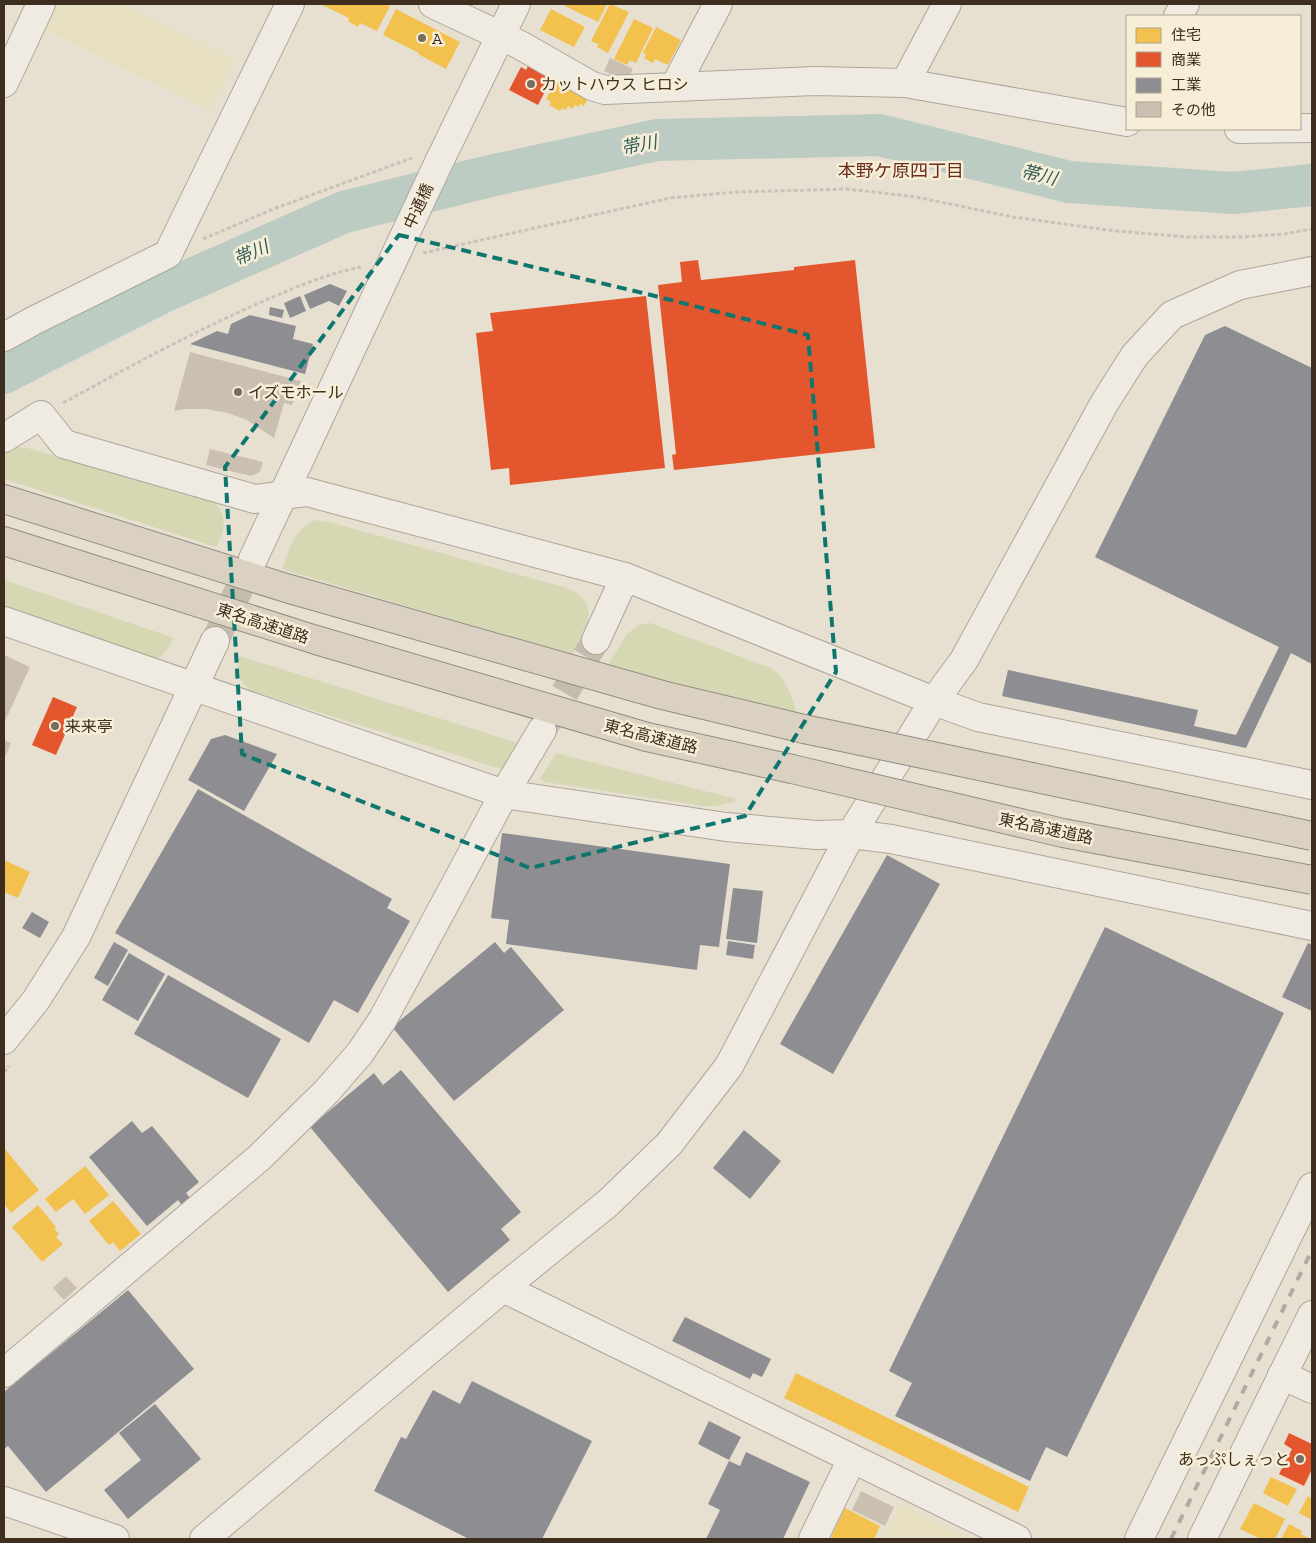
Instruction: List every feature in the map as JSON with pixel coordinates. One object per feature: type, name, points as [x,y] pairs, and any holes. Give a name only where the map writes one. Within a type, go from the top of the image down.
[{"type":"highway","points":[[4,499],[286,588],[662,695],[804,730],[1312,836]]},
{"type":"highway","name":"東名高速道路","points":[[4,541],[316,640],[647,736],[1064,833],[1312,880]]},
{"type":"street","points":[[4,83],[41,4]]},
{"type":"street","points":[[4,337],[168,254],[290,4]]},
{"type":"street","points":[[433,4],[500,35],[592,86],[605,90],[815,81],[905,84],[1126,119]]},
{"type":"street","name":"中通橋","points":[[253,559],[516,4]]},
{"type":"street","points":[[675,86],[718,4]]},
{"type":"street","points":[[905,84],[946,4]]},
{"type":"street","points":[[1179,15],[1185,4]]},
{"type":"street","points":[[204,1539],[503,1288],[608,1203],[669,1144],[729,1066],[851,834],[934,701],[964,660],[1104,402],[1135,355],[1172,314],[1240,285],[1312,271]]},
{"type":"street","points":[[4,438],[41,414],[64,444],[255,499],[307,492],[625,576],[978,717],[1312,785]]},
{"type":"street","points":[[596,640],[625,576]]},
{"type":"street","points":[[4,621],[504,794],[726,827],[816,835],[851,834],[891,839],[1312,926]]},
{"type":"street","points":[[4,1040],[36,1000],[76,937],[215,641]]},
{"type":"street","points":[[4,1373],[260,1157],[327,1091],[354,1059],[383,1019],[504,794],[542,730]]},
{"type":"street","points":[[1139,1539],[1312,1188]]},
{"type":"street","points":[[503,1288],[1017,1539]]},
{"type":"street","points":[[1202,1539],[1312,1315]]},
{"type":"street","points":[[1282,1375],[1312,1389]]},
{"type":"street","points":[[813,1539],[852,1459]]},
{"type":"street","points":[[4,1501],[115,1539]]},
{"type":"path","points":[[168,254],[276,208],[443,155]]},
{"type":"path","points":[[41,414],[172,344],[302,284],[396,254],[670,198],[736,192],[847,189],[916,197],[1013,217],[1116,231],[1187,237],[1240,237],[1284,234],[1312,229]]},
{"type":"highlighted area","points":[[399,235],[647,294],[808,335],[836,672],[745,816],[530,868],[242,754],[225,467]]},
{"type":"shaded area","points":[[55,4],[125,4],[236,58],[210,110],[43,28]]},
{"type":"shaded area","points":[[901,1503],[971,1539],[882,1539]]},
{"type":"green space","points":[[20,447],[214,502],[222,513],[224,524],[216,547],[4,479],[4,451],[9,448]]},
{"type":"green space","points":[[316,520],[567,588],[578,594],[585,602],[588,609],[586,627],[572,655],[282,569],[290,547],[298,534],[303,528]]},
{"type":"green space","points":[[4,580],[174,638],[162,655],[150,660],[4,611]]},
{"type":"green space","points":[[650,623],[771,668],[788,688],[797,714],[607,666],[627,634],[638,625]]},
{"type":"green space","points":[[240,656],[521,744],[504,770],[251,691],[239,675],[238,661]]},
{"type":"green space","points":[[556,753],[740,800],[717,806],[704,806],[545,782],[540,778]]},
{"type":"building: 住宅","points":[[320,4],[386,4],[390,6],[377,31],[360,23],[358,27],[348,21],[349,18]]},
{"type":"building: 住宅","points":[[566,4],[607,4],[598,22],[565,6]]},
{"type":"building: 住宅","points":[[610,4],[629,12],[608,53],[597,47],[598,44],[591,41]]},
{"type":"building: 住宅","name":"A","points":[[396,9],[460,42],[446,69],[383,35]]},
{"type":"building: 住宅","points":[[551,9],[585,27],[574,47],[540,30]]},
{"type":"building: 住宅","points":[[634,19],[653,28],[636,63],[630,60],[627,65],[614,59]]},
{"type":"building: 住宅","points":[[656,27],[681,40],[668,65],[655,59],[653,63],[644,58],[646,54],[643,53]]},
{"type":"building: 住宅","points":[[556,81],[588,98],[584,106],[580,104],[578,107],[575,105],[573,109],[568,106],[566,110],[562,108],[560,111],[549,105],[551,102],[546,99]]},
{"type":"building: 住宅","points":[[4,860],[30,872],[18,898],[4,892]]},
{"type":"building: 住宅","points":[[4,1148],[39,1190],[11,1213],[4,1204]]},
{"type":"building: 住宅","points":[[85,1166],[109,1195],[85,1214],[73,1199],[56,1212],[45,1199]]},
{"type":"building: 住宅","points":[[113,1201],[141,1234],[120,1251],[113,1242],[109,1245],[89,1221]]},
{"type":"building: 住宅","points":[[38,1205],[56,1227],[54,1228],[59,1234],[56,1237],[63,1244],[42,1262],[12,1227]]},
{"type":"building: 住宅","points":[[796,1373],[1029,1487],[1018,1512],[784,1398]]},
{"type":"building: 住宅","points":[[1271,1477],[1297,1489],[1288,1506],[1263,1493]]},
{"type":"building: 住宅","points":[[1308,1496],[1312,1499],[1312,1520],[1299,1513]]},
{"type":"building: 住宅","points":[[1254,1503],[1285,1519],[1275,1539],[1261,1539],[1240,1529]]},
{"type":"building: 住宅","points":[[845,1508],[880,1526],[874,1539],[835,1539],[831,1537]]},
{"type":"building: 住宅","points":[[1289,1524],[1302,1531],[1301,1534],[1310,1539],[1281,1539]]},
{"type":"building: 商業","name":"カットハウス ヒロシ","points":[[528,66],[552,78],[538,105],[509,90],[521,67],[526,70]]},
{"type":"building: 商業","points":[[698,260],[701,280],[794,270],[794,267],[855,260],[875,448],[674,470],[672,455],[676,454],[658,285],[682,282],[680,262]]},
{"type":"building: 商業","points":[[646,296],[665,468],[510,485],[509,468],[491,470],[476,333],[493,331],[490,313]]},
{"type":"building: 商業","name":"来来亭","points":[[53,697],[77,707],[56,755],[32,745]]},
{"type":"building: 商業","name":"あっぷしぇっと","points":[[1289,1433],[1312,1444],[1312,1469],[1304,1486],[1279,1474],[1292,1449],[1284,1444]]},
{"type":"building: 工業","points":[[330,284],[347,291],[339,306],[329,301],[310,309],[304,295]]},
{"type":"building: 工業","points":[[300,296],[306,311],[290,318],[284,303]]},
{"type":"building: 工業","points":[[270,307],[284,310],[282,318],[269,315]]},
{"type":"building: 工業","points":[[250,315],[296,326],[293,339],[313,344],[305,374],[190,344],[217,331],[228,334],[231,324]]},
{"type":"building: 工業","points":[[1225,326],[1312,368],[1312,664],[1291,653],[1246,748],[1002,696],[1008,670],[1198,710],[1194,726],[1236,735],[1279,647],[1095,557],[1205,335]]},
{"type":"building: 工業","points":[[225,735],[277,754],[244,811],[188,780],[211,739]]},
{"type":"building: 工業","points":[[198,789],[392,899],[387,908],[410,921],[358,1013],[334,1000],[309,1043],[115,933]]},
{"type":"building: 工業","points":[[502,833],[730,864],[719,947],[700,945],[697,970],[506,944],[509,920],[491,918]]},
{"type":"building: 工業","points":[[887,855],[940,884],[833,1074],[780,1044]]},
{"type":"building: 工業","points":[[733,888],[763,891],[757,943],[726,939]]},
{"type":"building: 工業","points":[[32,912],[49,922],[40,938],[22,928]]},
{"type":"building: 工業","points":[[1105,927],[1284,1013],[1067,1457],[1046,1447],[1030,1481],[895,1416],[912,1383],[889,1371]]},
{"type":"building: 工業","points":[[728,941],[755,945],[753,959],[726,955]]},
{"type":"building: 工業","points":[[114,942],[128,950],[108,986],[94,978]]},
{"type":"building: 工業","points":[[495,942],[504,953],[511,947],[564,1010],[454,1101],[392,1027]]},
{"type":"building: 工業","points":[[1308,943],[1312,945],[1312,1011],[1282,997]]},
{"type":"building: 工業","points":[[129,953],[165,974],[138,1021],[102,1000]]},
{"type":"building: 工業","points":[[168,975],[281,1039],[248,1098],[134,1034]]},
{"type":"building: 工業","points":[[401,1070],[521,1212],[501,1229],[510,1240],[448,1292],[310,1127],[374,1073],[383,1085]]},
{"type":"building: 工業","points":[[132,1121],[142,1133],[152,1126],[199,1182],[186,1193],[190,1198],[182,1205],[178,1200],[147,1226],[89,1157]]},
{"type":"building: 工業","points":[[744,1130],[781,1161],[750,1199],[713,1168]]},
{"type":"building: 工業","points":[[128,1290],[194,1369],[46,1492],[8,1446],[4,1449],[4,1392]]},
{"type":"building: 工業","points":[[685,1317],[771,1359],[762,1377],[753,1373],[750,1379],[672,1341]]},
{"type":"building: 工業","points":[[472,1381],[592,1441],[542,1539],[469,1539],[374,1491],[401,1437],[406,1439],[433,1390],[460,1404]]},
{"type":"building: 工業","points":[[155,1404],[201,1459],[128,1519],[104,1490],[141,1460],[119,1433]]},
{"type":"building: 工業","points":[[709,1421],[741,1437],[729,1460],[698,1444]]},
{"type":"building: 工業","points":[[746,1452],[810,1482],[783,1539],[706,1539],[720,1510],[708,1504],[729,1461],[740,1466]]},
{"type":"building: その他","points":[[610,58],[633,69],[626,82],[604,71]]},
{"type":"building: その他","name":"イズモホール","points":[[190,352],[301,381],[292,405],[284,403],[274,438],[247,420],[228,413],[206,409],[174,411]]},
{"type":"building: その他","points":[[210,449],[263,462],[260,472],[251,476],[206,465]]},
{"type":"building: その他","points":[[4,655],[30,667],[4,723]]},
{"type":"building: その他","points":[[4,740],[11,743],[4,759]]},
{"type":"building: その他","points":[[66,1276],[77,1288],[64,1300],[53,1288]]},
{"type":"building: その他","points":[[861,1491],[894,1507],[885,1526],[852,1510]]},
{"type":"waterway","name":"帯川","points":[[4,373],[165,291],[344,212],[490,176],[657,140],[879,135],[1069,182],[1233,193],[1312,185]]},
{"type":"tunnel","points":[[215,641],[253,559]]},
{"type":"tunnel","points":[[543,729],[596,640]]},
{"type":"railway","points":[[1171,1539],[1312,1250]]},
{"type":"place","name":"A","points":[[422,38]]},
{"type":"place","name":"カットハウス ヒロシ","points":[[531,84]]},
{"type":"place","name":"イズモホール","points":[[238,392]]},
{"type":"place","name":"来来亭","points":[[55,726]]},
{"type":"place","name":"あっぷしぇっと","points":[[1300,1459]]},
{"type":"district","name":"本野ケ原四丁目","points":[[901,171]]}]
